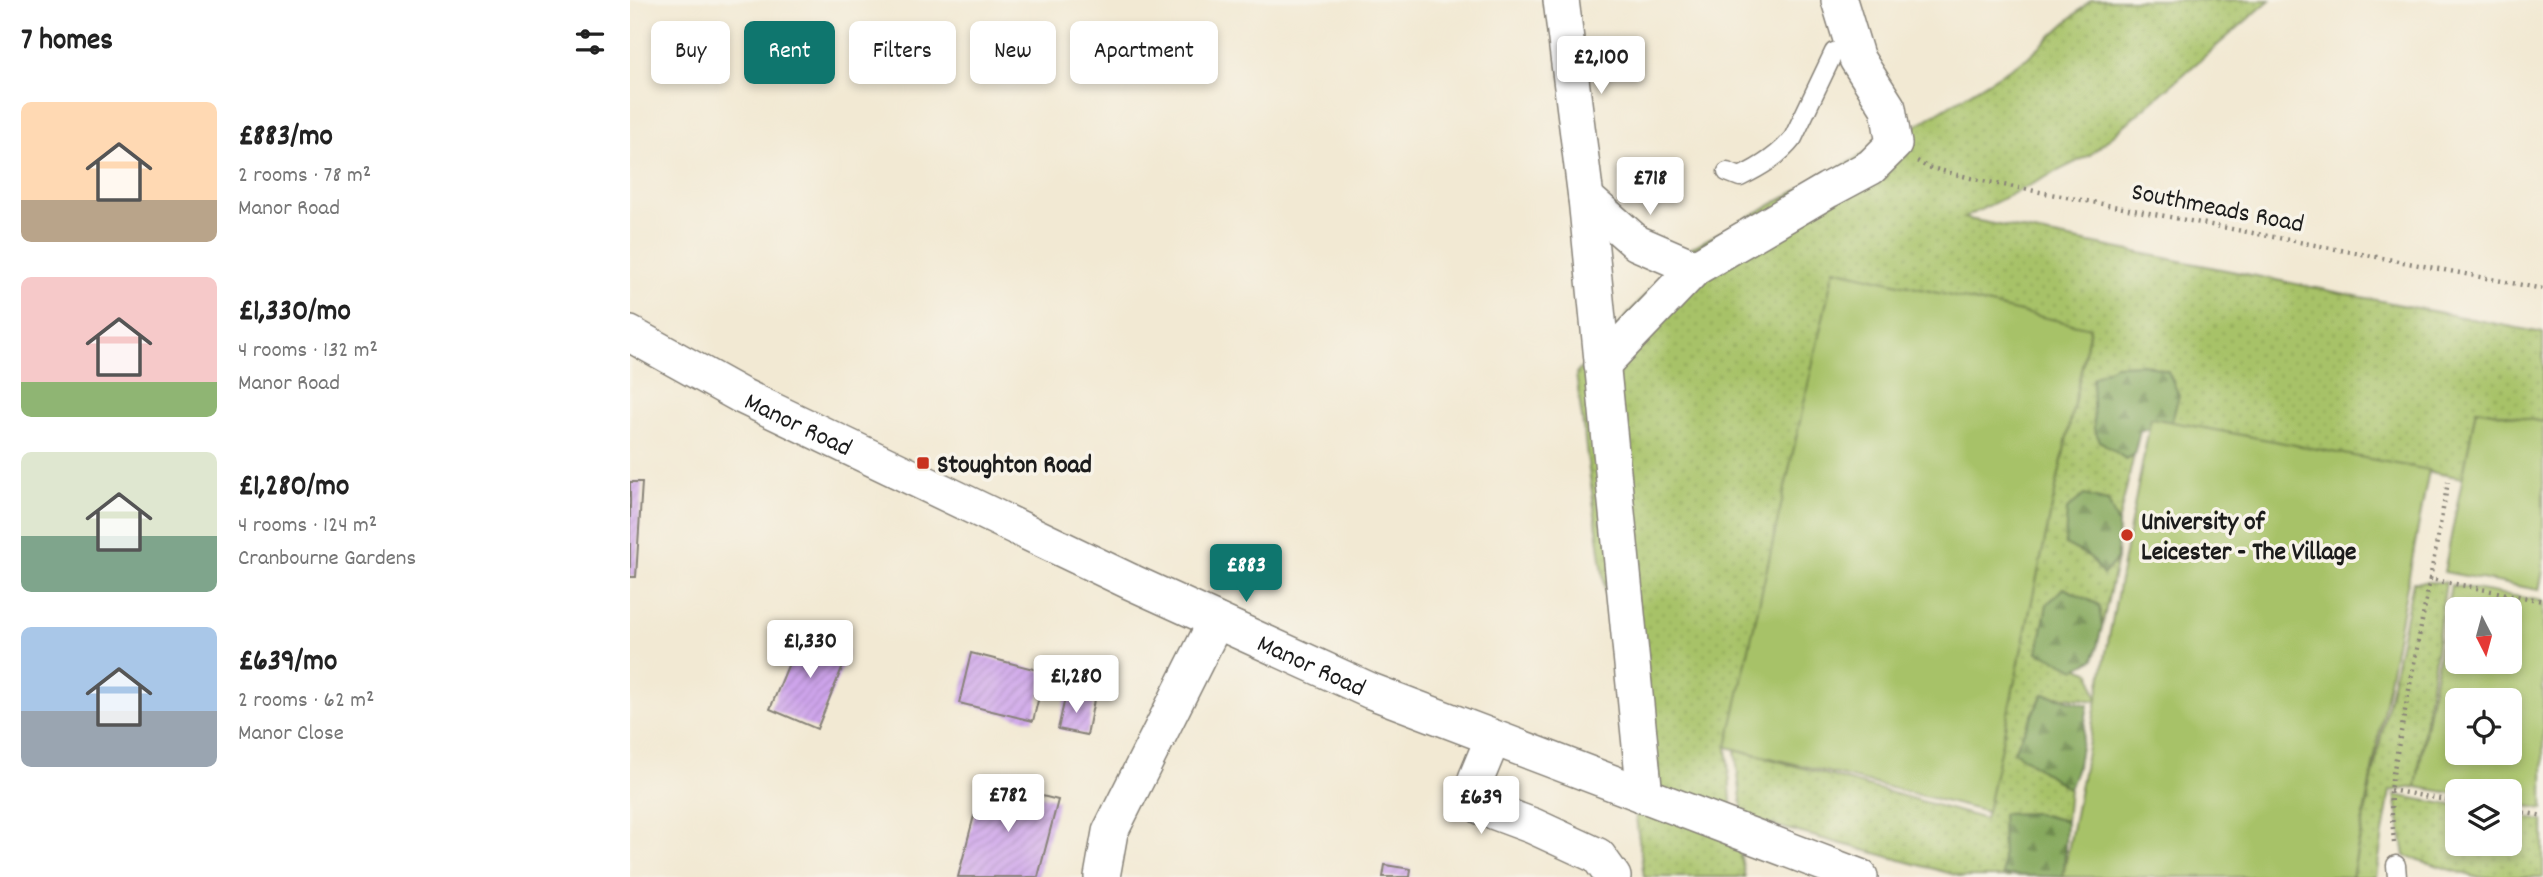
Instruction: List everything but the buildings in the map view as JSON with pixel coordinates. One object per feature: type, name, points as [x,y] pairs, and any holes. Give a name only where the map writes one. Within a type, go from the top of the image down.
[{"type":"street","points":[[1561,0],[1586,198],[1645,796]]},
{"type":"street","points":[[1602,365],[1695,268],[1871,167],[1894,144],[1888,108],[1857,59],[1839,0]]},
{"type":"street","points":[[1586,198],[1637,243],[1695,268]]},
{"type":"street","name":"Manor Road","points":[[630,334],[740,395],[1129,581],[1371,691],[1860,877]]},
{"type":"street","points":[[1102,877],[1110,832],[1216,621]]},
{"type":"street","points":[[1493,738],[1476,779],[1482,807],[1533,826],[1598,856],[1613,877]]},
{"type":"lane","points":[[1727,172],[1740,177],[1771,160],[1785,148],[1793,138],[1834,52],[1853,46]]},
{"type":"path","name":"Southmeads Road","points":[[1894,144],[1927,167],[1983,181],[2543,289]]},
{"type":"path","points":[[2397,871],[2390,790],[2448,482]]},
{"type":"path","points":[[2430,579],[2543,601]]},
{"type":"path","points":[[2390,790],[2445,800]]},
{"type":"path","points":[[2522,812],[2543,816]]},
{"type":"green space","points":[[2091,0],[2270,0],[2090,155],[1964,218],[2543,333],[2543,422],[2476,409],[2463,478],[2157,422],[2107,446],[2126,459],[2134,455],[2118,524],[2108,501],[2090,557],[2103,575],[2117,559],[2102,627],[2098,605],[2038,652],[2091,673],[2097,701],[2043,694],[2014,751],[2069,789],[2066,821],[2034,813],[2003,874],[2011,877],[1963,877],[1743,817],[1735,749],[1985,819],[2090,329],[1727,747],[1732,814],[1745,877],[1644,877],[1576,374],[1682,253],[1909,130],[2027,58]]},
{"type":"green space","points":[[1834,269],[2090,328],[1987,812],[1727,747]]},
{"type":"green space","points":[[2144,364],[2168,371],[2179,395],[2171,425],[2140,431],[2134,455],[2126,459],[2100,441],[2094,429],[2092,378],[2115,365]]},
{"type":"green space","points":[[2476,409],[2543,422],[2543,570],[2539,590],[2444,572]]},
{"type":"green space","points":[[2151,418],[2429,470],[2352,877],[2063,877]]},
{"type":"green space","points":[[2084,495],[2108,501],[2118,524],[2117,559],[2103,575],[2090,557],[2065,544],[2067,509]]},
{"type":"green space","points":[[2413,582],[2446,582],[2416,787],[2390,791],[2376,877],[2352,877]]},
{"type":"green space","points":[[2451,585],[2520,597],[2449,597]]},
{"type":"green space","points":[[2064,588],[2099,605],[2102,627],[2094,659],[2076,669],[2038,652],[2047,604]]},
{"type":"green space","points":[[2522,597],[2543,601],[2543,809],[2522,805],[2522,779],[2445,779],[2445,792],[2416,787],[2445,620],[2445,674],[2522,674]]},
{"type":"green space","points":[[2043,694],[2088,705],[2078,765],[2069,789],[2014,751]]},
{"type":"green space","points":[[2395,795],[2445,804],[2445,856],[2522,856],[2522,817],[2543,821],[2543,877],[2475,877],[2405,856]]},
{"type":"green space","points":[[2034,813],[2066,821],[2064,877],[2003,875],[2002,814]]},
{"type":"place","name":"Stoughton Road","points":[[923,463]]},
{"type":"place","name":"University of Leicester - The Village","points":[[2127,535]]}]
